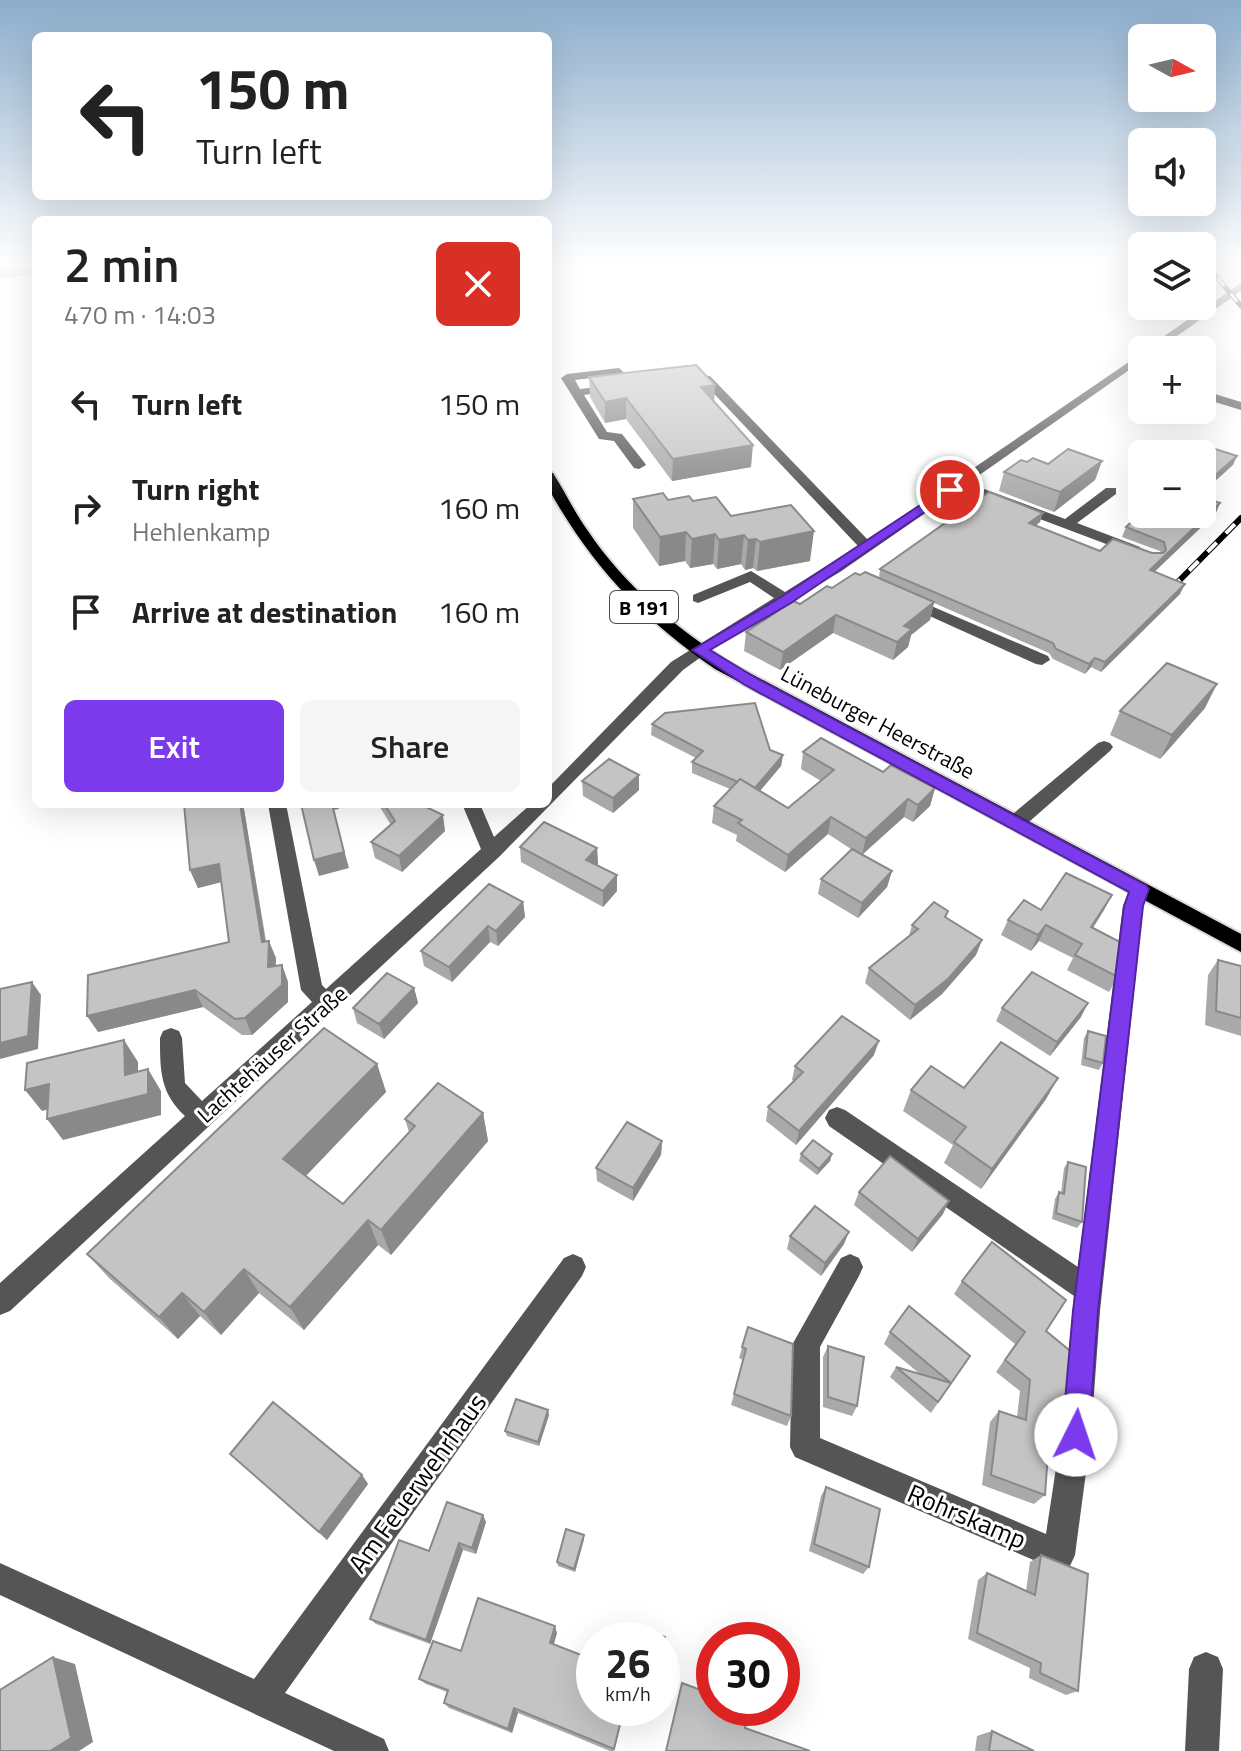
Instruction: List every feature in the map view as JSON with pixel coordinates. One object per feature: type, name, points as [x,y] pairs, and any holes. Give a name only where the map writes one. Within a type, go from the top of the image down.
[{"type":"main road","name":"Lüneburger Heerstraße","points":[[552,482],[597,555],[624,588],[654,616],[721,665],[1241,944]]},
{"type":"street","points":[[552,795],[609,740],[668,675],[699,650],[835,569],[1128,366]]},
{"type":"street","points":[[1123,369],[1128,371]]},
{"type":"street","points":[[682,378],[706,378],[867,547]]},
{"type":"street","points":[[637,384],[577,393],[603,436],[618,437],[639,465]]},
{"type":"street","points":[[1216,398],[1241,406]]},
{"type":"street","points":[[955,487],[1154,557]]},
{"type":"street","points":[[955,487],[1071,538],[1082,530]]},
{"type":"street","points":[[1067,524],[1111,491]]},
{"type":"street","points":[[835,569],[857,579]]},
{"type":"street","points":[[698,598],[751,576],[786,600]]},
{"type":"street","points":[[896,596],[1042,660]]},
{"type":"street","points":[[1015,823],[1104,747]]},
{"type":"street","points":[[278,808],[312,990],[329,1003]]},
{"type":"street","points":[[472,808],[482,834],[493,851]]},
{"type":"street","name":"Lachtehäuser Straße","points":[[0,1301],[539,808]]},
{"type":"street","name":"Rohrskamp","points":[[850,1267],[806,1345],[805,1447],[1059,1555],[1076,1435],[1089,1290],[1133,906],[1140,889]]},
{"type":"street","points":[[171,1038],[172,1085],[184,1101],[204,1116]]},
{"type":"street","points":[[837,1118],[1089,1290]]},
{"type":"street","name":"Am Feuerwehrhaus","points":[[260,1699],[573,1267]]},
{"type":"street","points":[[0,1579],[372,1751]]},
{"type":"street","points":[[1202,1751],[1206,1669]]},
{"type":"building","points":[[696,365],[715,385],[701,387],[753,445],[673,459],[626,398],[605,402],[589,377]]},
{"type":"building","points":[[1068,449],[1102,461],[1060,492],[1004,472],[1021,460],[1027,462],[1033,458],[1048,464]]},
{"type":"building","points":[[1216,449],[1237,456],[1216,475]]},
{"type":"building","points":[[989,492],[1043,513],[1029,523],[1100,551],[1113,539],[1152,553],[1163,553],[1166,550],[1164,542],[1129,528],[1194,528],[1150,570],[1185,584],[1105,662],[1095,658],[1089,664],[1056,649],[1053,643],[880,569]]},
{"type":"building","points":[[663,493],[668,500],[689,496],[693,501],[716,497],[731,516],[791,505],[814,531],[760,542],[748,540],[744,535],[719,540],[715,534],[692,539],[686,532],[660,537],[633,499]]},
{"type":"building","points":[[865,572],[934,602],[904,626],[912,629],[897,642],[836,615],[783,652],[746,632],[793,601],[800,604],[827,586],[832,588],[855,573],[860,575]]},
{"type":"building","points":[[1167,663],[1217,684],[1172,735],[1120,711]]},
{"type":"building","points":[[755,703],[770,750],[783,755],[755,788],[740,779],[738,782],[692,762],[703,751],[652,724],[665,713]]},
{"type":"building","points":[[821,738],[883,772],[891,765],[935,788],[918,805],[908,799],[866,838],[831,817],[788,855],[738,823],[742,820],[714,806],[740,779],[788,808],[834,770],[803,752]]},
{"type":"building","points":[[609,759],[639,775],[613,798],[582,781]]},
{"type":"building","points":[[184,808],[241,808],[262,942],[269,941],[268,967],[282,965],[282,985],[245,1018],[235,1019],[195,990],[87,1016],[88,975],[229,942],[219,864],[190,870]]},
{"type":"building","points":[[302,808],[333,808],[344,852],[314,860]]},
{"type":"building","points":[[387,808],[428,808],[443,815],[399,856],[371,842],[395,821]]},
{"type":"building","points":[[544,822],[597,848],[586,860],[617,875],[603,891],[520,847]]},
{"type":"building","points":[[852,849],[892,871],[862,903],[821,879]]},
{"type":"building","points":[[1066,873],[1112,895],[1091,927],[1122,943],[1118,977],[1075,955],[1082,944],[1046,925],[1038,935],[1008,920],[1024,900],[1041,910]]},
{"type":"building","points":[[489,884],[523,902],[496,931],[488,926],[449,967],[421,951]]},
{"type":"building","points":[[934,902],[948,911],[945,917],[982,940],[948,979],[915,1005],[869,968],[918,929],[912,925]]},
{"type":"building","points":[[1218,960],[1241,966],[1241,1018],[1216,1011]]},
{"type":"building","points":[[1032,972],[1088,1003],[1057,1042],[1002,1008]]},
{"type":"building","points":[[387,973],[414,988],[379,1024],[353,1008]]},
{"type":"building","points":[[32,982],[28,1036],[0,1043],[0,989]]},
{"type":"building","points":[[842,1016],[879,1041],[799,1131],[768,1107],[803,1072],[795,1066]]},
{"type":"building","points":[[324,1028],[377,1064],[283,1159],[343,1204],[415,1126],[405,1119],[438,1083],[483,1113],[381,1230],[368,1220],[290,1307],[244,1269],[204,1312],[182,1293],[159,1317],[87,1254]]},
{"type":"building","points":[[1088,1031],[1106,1036],[1103,1063],[1085,1058]]},
{"type":"building","points":[[124,1040],[125,1075],[148,1069],[148,1094],[47,1119],[49,1084],[25,1090],[27,1063]]},
{"type":"building","points":[[1001,1042],[1058,1078],[992,1169],[954,1142],[966,1127],[911,1090],[931,1066],[964,1088]]},
{"type":"building","points":[[627,1122],[662,1141],[633,1188],[596,1168]]},
{"type":"building","points":[[813,1140],[832,1154],[819,1169],[801,1154]]},
{"type":"building","points":[[890,1156],[949,1201],[918,1239],[859,1192]]},
{"type":"building","points":[[1068,1162],[1086,1167],[1082,1222],[1056,1213],[1059,1192],[1064,1194]]},
{"type":"building","points":[[815,1206],[849,1232],[825,1263],[790,1236]]},
{"type":"building","points":[[992,1242],[1066,1300],[1046,1331],[1074,1354],[1066,1432],[1050,1426],[1045,1495],[991,1475],[999,1411],[1026,1420],[1030,1380],[1005,1360],[1025,1332],[962,1281]]},
{"type":"building","points":[[909,1306],[970,1356],[938,1402],[896,1367],[951,1383],[890,1332]]},
{"type":"building","points":[[748,1327],[793,1344],[791,1416],[734,1394],[746,1349],[742,1347]]},
{"type":"building","points":[[828,1346],[864,1357],[857,1406],[828,1397]]},
{"type":"building","points":[[516,1399],[548,1410],[538,1442],[505,1431]]},
{"type":"building","points":[[273,1402],[362,1475],[319,1532],[230,1454]]},
{"type":"building","points":[[826,1487],[880,1509],[869,1567],[814,1544]]},
{"type":"building","points":[[447,1502],[483,1515],[472,1548],[459,1543],[426,1640],[370,1619],[399,1540],[429,1551]]},
{"type":"building","points":[[566,1529],[584,1535],[574,1569],[557,1562]]},
{"type":"building","points":[[1041,1555],[1088,1574],[1078,1691],[1040,1673],[1041,1663],[977,1633],[987,1573],[1035,1595]]},
{"type":"building","points":[[478,1598],[555,1626],[550,1643],[576,1653],[576,1726],[620,1726],[614,1749],[514,1708],[508,1729],[444,1703],[448,1690],[419,1679],[433,1641],[461,1651]]},
{"type":"building","points":[[53,1657],[71,1738],[50,1751],[0,1751],[0,1690]]},
{"type":"building","points":[[682,1683],[696,1688],[696,1726],[745,1726],[810,1751],[666,1751],[672,1726],[680,1726]]},
{"type":"building","points":[[992,1731],[1034,1751],[989,1751]]},
{"type":"railway","points":[[1171,589],[1241,518]]},
{"type":"route","points":[[950,490],[835,569],[699,650],[751,682],[1140,889],[1133,906],[1086,1311],[1076,1435]]}]
